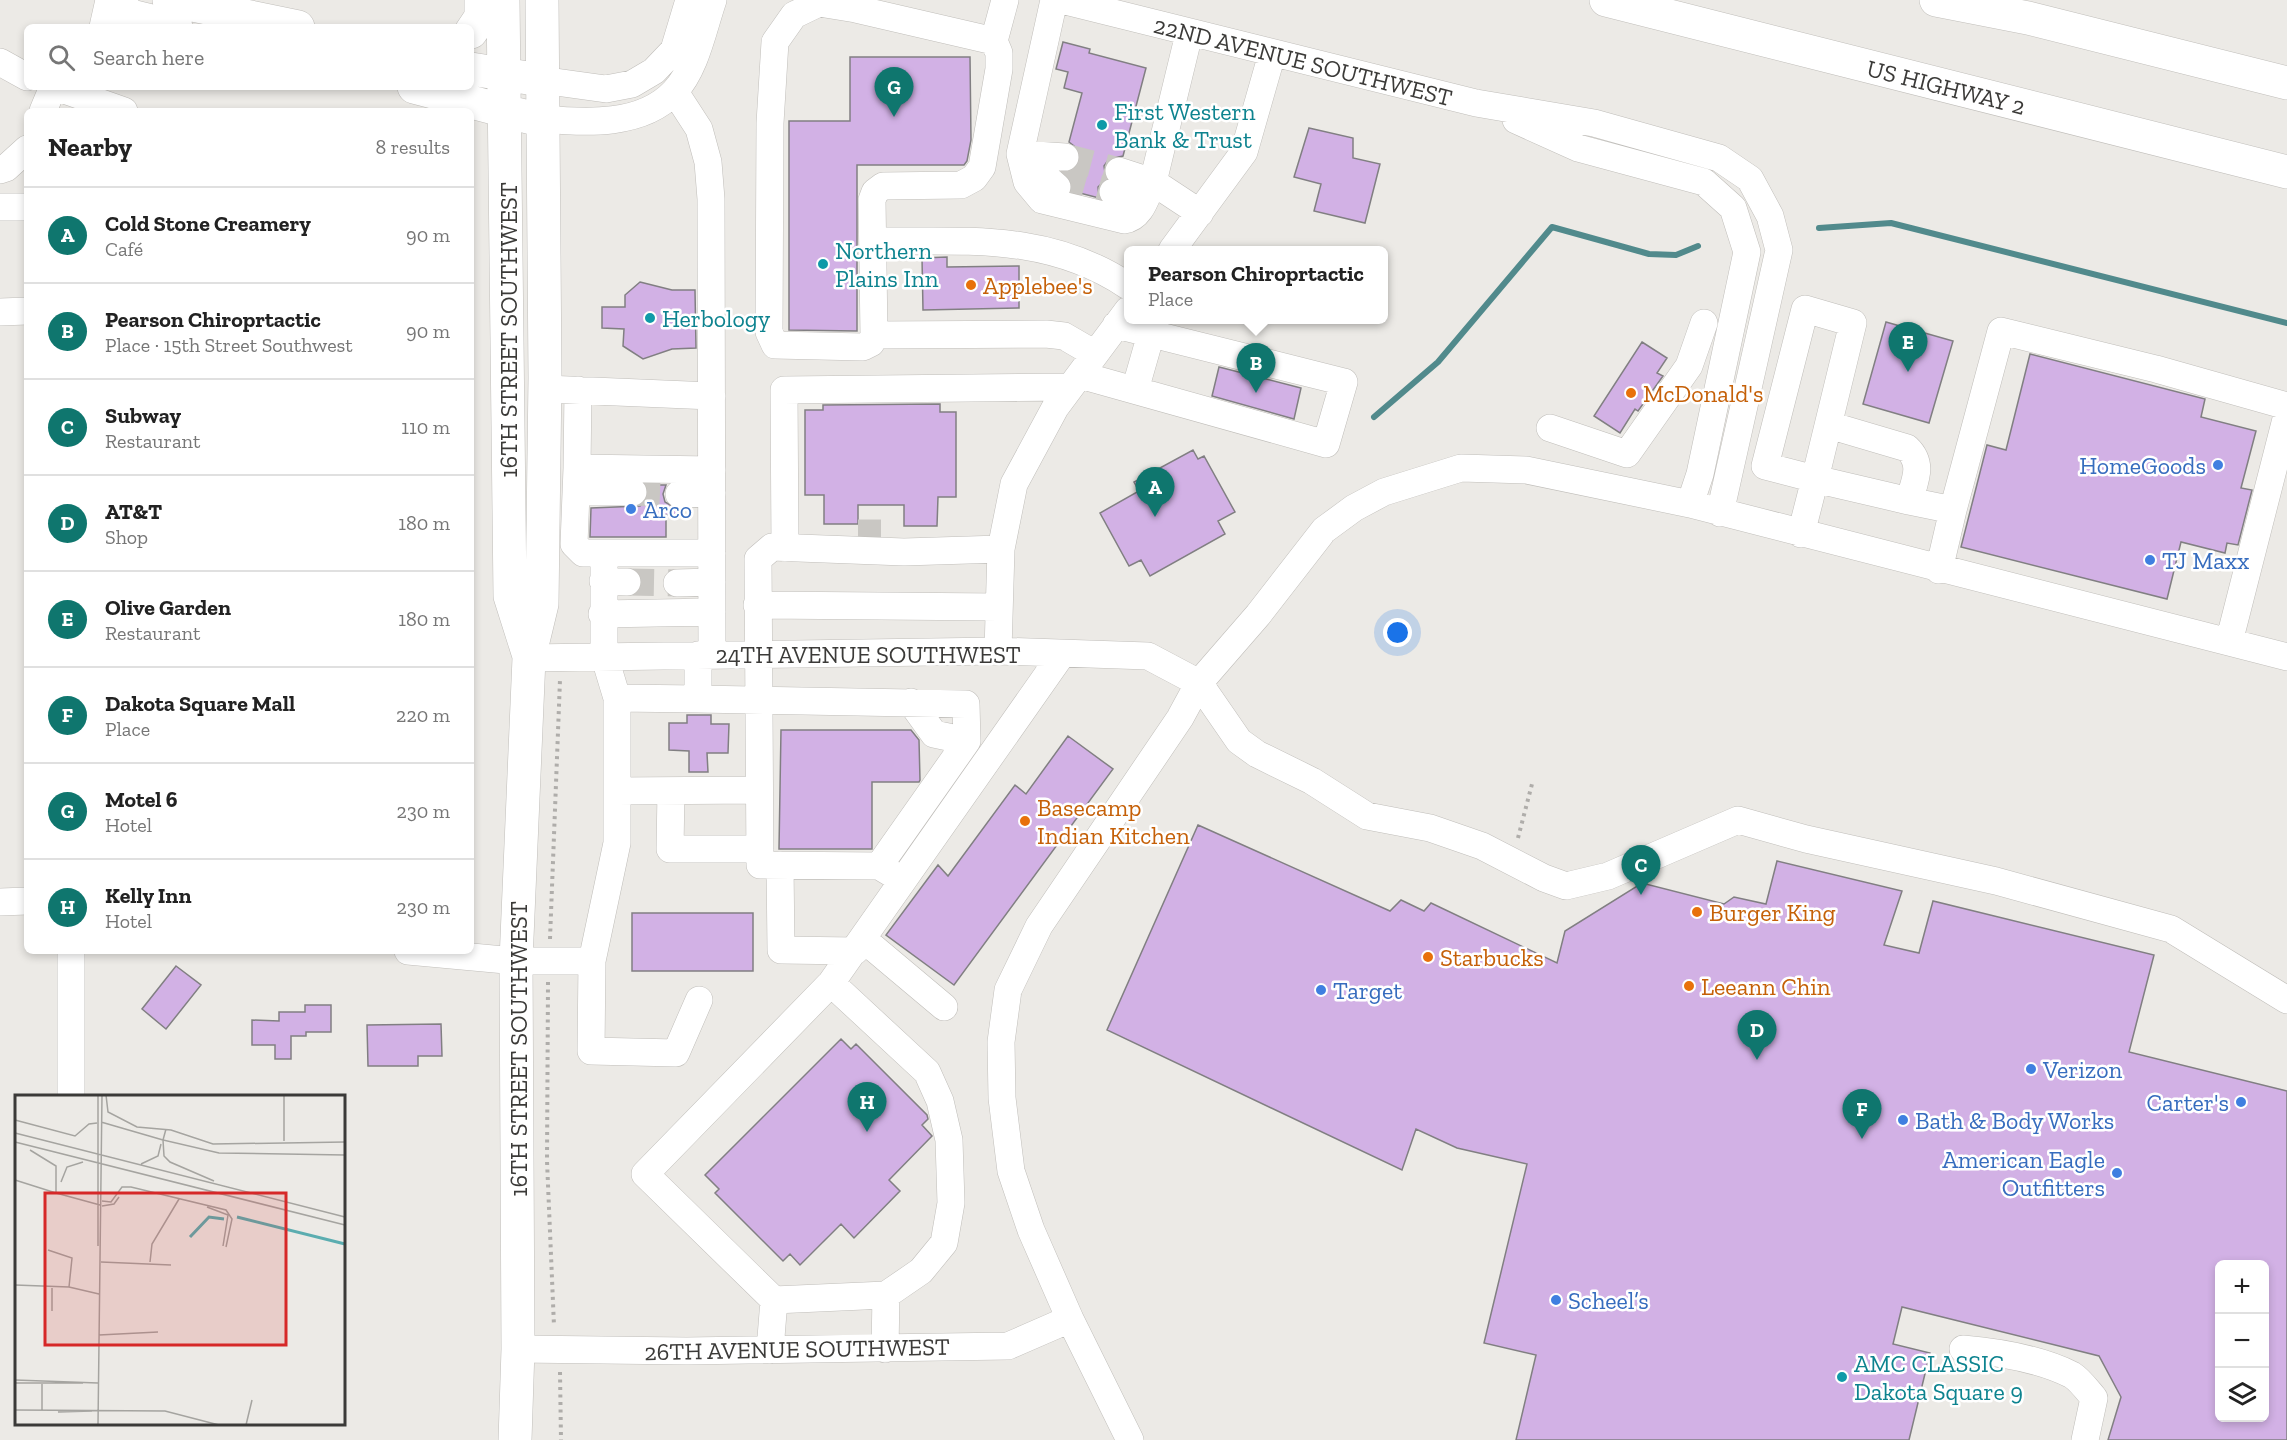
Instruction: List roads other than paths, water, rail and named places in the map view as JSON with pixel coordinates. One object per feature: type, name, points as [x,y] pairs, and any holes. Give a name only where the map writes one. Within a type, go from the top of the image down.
[{"type":"main road","points":[[111,0],[131,16],[164,24]]},
{"type":"main road","points":[[169,0],[225,6],[288,24]]},
{"type":"main road","points":[[474,28],[481,17],[481,0]]},
{"type":"main road","name":"16TH STREET SOUTHWEST","points":[[503,0],[507,113],[510,596],[529,658]]},
{"type":"main road","name":"16TH STREET SOUTHWEST","points":[[515,1440],[518,1348],[516,961],[529,658],[542,604],[545,389],[542,0]]},
{"type":"main road","name":"US HIGHWAY 2","points":[[1606,0],[2287,172]]},
{"type":"main road","points":[[1936,0],[2028,18],[2287,83]]},
{"type":"main road","points":[[474,69],[541,80]]},
{"type":"main road","points":[[425,90],[507,113],[544,119]]},
{"type":"street","points":[[104,24],[111,0]]},
{"type":"street","points":[[541,80],[606,89],[632,84],[654,71],[674,50],[689,0]]},
{"type":"street","points":[[544,119],[581,123],[630,117],[658,105],[675,92],[692,62],[713,0]]},
{"type":"street","points":[[994,41],[857,4],[819,3],[794,15],[774,42],[770,123],[769,332],[775,345],[863,348],[870,343],[874,335],[872,200],[875,192],[883,186],[961,185],[974,178],[982,167],[999,69],[999,53],[994,41],[1005,0]]},
{"type":"street","points":[[1054,0],[1020,154],[1027,182],[1042,200],[1124,220],[1131,219],[1146,196],[1189,34]]},
{"type":"street","name":"22ND AVENUE SOUTHWEST","points":[[1061,0],[1189,34],[1476,103],[1594,123],[1719,158],[1749,179],[1770,216],[1779,250],[1720,513]]},
{"type":"street","points":[[1175,246],[1244,152],[1272,54]]},
{"type":"street","points":[[0,63],[24,75]]},
{"type":"street","points":[[44,108],[54,90]]},
{"type":"street","points":[[64,90],[116,108]]},
{"type":"street","points":[[675,92],[699,129],[708,162],[712,396],[712,612],[698,699]]},
{"type":"street","name":"22ND AVENUE SOUTHWEST","points":[[1476,103],[1578,148],[1704,182],[1734,208],[1747,252],[1700,474],[1690,504]]},
{"type":"street","points":[[0,170],[6,168],[24,152]]},
{"type":"street","points":[[1020,154],[1061,172]]},
{"type":"street","points":[[1115,186],[1200,213]]},
{"type":"street","points":[[0,207],[24,207]]},
{"type":"street","points":[[873,242],[1010,242],[1056,251],[1104,270],[1124,283]]},
{"type":"street","points":[[1801,534],[1815,479],[1829,425],[1853,323],[1805,309],[1765,466],[1815,479],[1953,510]]},
{"type":"street","points":[[0,312],[24,311]]},
{"type":"street","points":[[998,651],[1001,549],[1014,484],[1055,408],[1122,317]]},
{"type":"street","points":[[1550,428],[1627,454],[1689,366],[1704,323]]},
{"type":"street","points":[[785,548],[784,390],[1082,372],[1136,390],[1326,444],[1344,382],[1151,334],[1134,324]]},
{"type":"street","points":[[1939,570],[2001,331],[2156,369],[2287,406]]},
{"type":"street","points":[[874,335],[1046,334],[1064,336],[1082,372]]},
{"type":"street","points":[[1136,390],[1151,334]]},
{"type":"street","points":[[545,389],[712,396]]},
{"type":"street","points":[[578,390],[574,544],[583,553],[712,553]]},
{"type":"street","points":[[1829,425],[1907,448],[1916,456],[1918,468],[1909,501]]},
{"type":"street","points":[[2229,642],[2286,428]]},
{"type":"street","points":[[1130,1440],[1070,1319],[1031,1230],[1011,1171],[1002,1098],[1001,1042],[1008,990],[1039,926],[1180,718],[1199,683],[1258,615],[1324,530],[1354,508],[1384,492],[1461,468],[1526,470],[1690,504],[1939,570],[2287,657]]},
{"type":"street","points":[[577,480],[712,482]]},
{"type":"street","points":[[577,480],[633,492]]},
{"type":"street","points":[[678,494],[712,482]]},
{"type":"street","points":[[904,552],[898,537],[892,533],[785,548],[772,547],[758,559],[759,790],[781,950],[859,945],[944,1007]]},
{"type":"street","points":[[860,538],[904,552],[1001,549]]},
{"type":"street","points":[[604,553],[615,582],[602,614],[604,655],[617,698],[617,843],[592,960],[591,1051],[676,1053],[699,1000]]},
{"type":"street","points":[[677,583],[712,582]]},
{"type":"street","points":[[757,606],[998,607]]},
{"type":"street","points":[[602,614],[712,612]]},
{"type":"street","name":"24TH AVENUE SOUTHWEST","points":[[529,658],[604,655],[998,651],[1149,656],[1199,683]]},
{"type":"street","points":[[831,983],[927,1072],[940,1101],[949,1140],[951,1203],[944,1243],[921,1271],[886,1295],[774,1300],[645,1174],[831,983],[1062,654]]},
{"type":"street","points":[[1199,683],[1239,741],[1257,754],[1312,782],[1367,816],[1430,828],[1482,846],[1566,886],[1608,876],[1738,820],[1806,839],[1996,881],[2171,928],[2287,1000]]},
{"type":"street","points":[[617,698],[966,704],[967,741],[879,866]]},
{"type":"street","points":[[911,702],[934,734],[967,741]]},
{"type":"street","points":[[617,791],[759,790]]},
{"type":"street","points":[[671,791],[670,849],[879,866],[905,880]]},
{"type":"street","points":[[0,902],[24,901]]},
{"type":"street","points":[[71,954],[71,1095]]},
{"type":"street","points":[[440,954],[516,961],[592,960]]},
{"type":"street","points":[[885,1349],[886,1295]]},
{"type":"street","points":[[770,1350],[774,1300]]},
{"type":"street","name":"26TH AVENUE SOUTHWEST","points":[[518,1348],[770,1350],[1008,1346],[1070,1319]]},
{"type":"street","points":[[1963,1349],[1987,1351],[2041,1364],[2073,1376],[2094,1398],[2085,1440]]},
{"type":"waterway","points":[[1819,228],[1891,223],[2287,323]]},
{"type":"waterway","points":[[1374,417],[1438,362],[1552,227],[1649,254],[1676,255],[1698,246]]},
{"type":"tunnel","points":[[1065,157],[1119,171]]},
{"type":"tunnel","points":[[1059,177],[1113,192]]},
{"type":"tunnel","points":[[633,492],[679,494]]},
{"type":"tunnel","points":[[858,533],[881,533]]},
{"type":"tunnel","points":[[627,582],[677,583]]},
{"type":"place","name":"Motel 6","points":[[894,117]]},
{"type":"place","name":"First Western Bank & Trust","points":[[1102,125]]},
{"type":"place","name":"Northern Plains Inn","points":[[823,264]]},
{"type":"place","name":"Applebee's","points":[[971,285]]},
{"type":"place","name":"Herbology","points":[[650,318]]},
{"type":"place","name":"Olive Garden","points":[[1908,372]]},
{"type":"place","name":"Pearson Chiroprtactic","points":[[1256,393]]},
{"type":"place","name":"McDonald's","points":[[1631,393]]},
{"type":"place","name":"HomeGoods","points":[[2218,465]]},
{"type":"place","name":"Arco","points":[[631,509]]},
{"type":"place","name":"Cold Stone Creamery","points":[[1155,517]]},
{"type":"place","name":"TJ Maxx","points":[[2150,560]]},
{"type":"place","name":"Basecamp Indian Kitchen","points":[[1025,821]]},
{"type":"place","name":"Subway","points":[[1641,895]]},
{"type":"place","name":"Burger King","points":[[1697,912]]},
{"type":"place","name":"Starbucks","points":[[1428,957]]},
{"type":"place","name":"Leeann Chin","points":[[1689,986]]},
{"type":"place","name":"Target","points":[[1321,990]]},
{"type":"place","name":"AT&T","points":[[1757,1060]]},
{"type":"place","name":"Verizon","points":[[2031,1069]]},
{"type":"place","name":"Carter's","points":[[2241,1102]]},
{"type":"place","name":"Bath & Body Works","points":[[1903,1120]]},
{"type":"place","name":"Kelly Inn","points":[[867,1132]]},
{"type":"place","name":"Dakota Square Mall","points":[[1862,1139]]},
{"type":"place","name":"American Eagle Outfitters","points":[[2117,1173]]},
{"type":"place","name":"Scheel’s","points":[[1556,1300]]},
{"type":"place","name":"AMC CLASSIC Dakota Square 9","points":[[1842,1377]]}]
